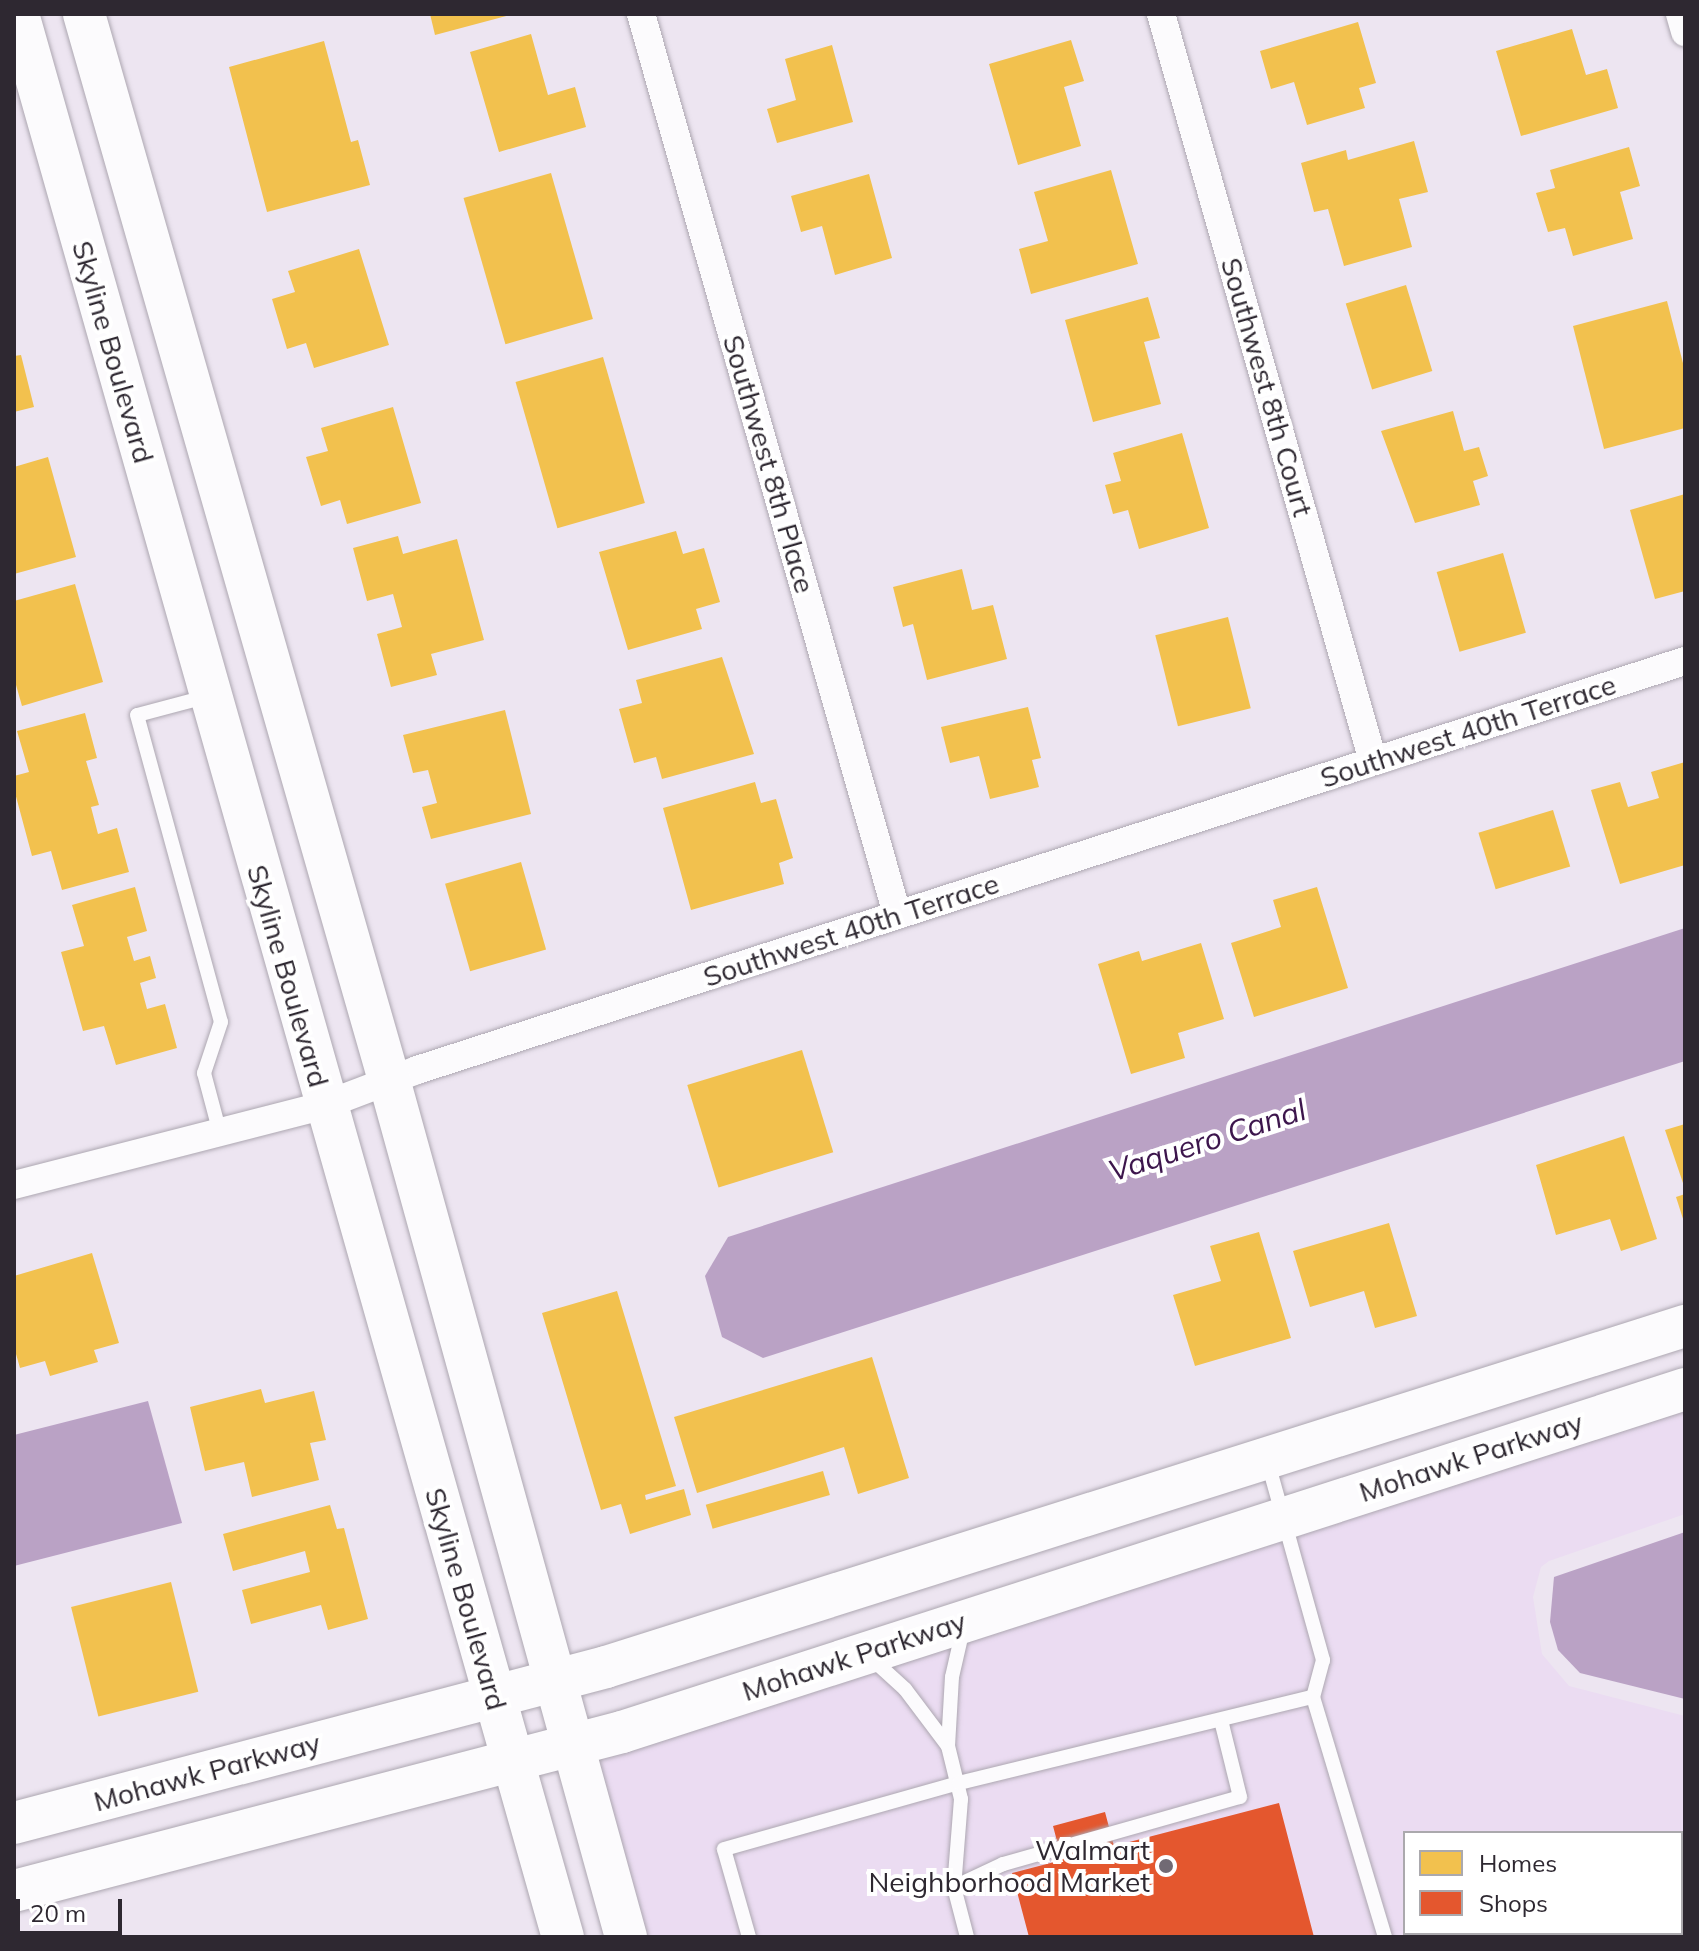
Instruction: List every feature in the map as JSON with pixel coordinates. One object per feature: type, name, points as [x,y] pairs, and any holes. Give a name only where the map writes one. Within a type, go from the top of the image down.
[{"type":"street","name":"Skyline Boulevard","points":[[18,14],[563,1937]]},
{"type":"street","points":[[84,14],[390,1083],[558,1681],[626,1937]]},
{"type":"street","name":"Southwest 8th Place","points":[[641,14],[897,914]]},
{"type":"street","name":"Southwest 8th Court","points":[[1161,14],[1373,761]]},
{"type":"street","points":[[1680,14],[1685,32]]},
{"type":"street","name":"Southwest 40th Terrace","points":[[14,1185],[325,1105],[897,914],[1685,661]]},
{"type":"street","name":"Mohawk Parkway","points":[[14,1823],[494,1695],[558,1681],[1685,1326]]},
{"type":"street","name":"Mohawk Parkway","points":[[14,1891],[575,1746],[1685,1389]]},
{"type":"lane","points":[[210,696],[137,715],[221,1022],[204,1073],[220,1133]]},
{"type":"lane","points":[[1267,1459],[1323,1660],[1313,1697],[1385,1937]]},
{"type":"lane","points":[[965,1620],[952,1677],[948,1746],[959,1783],[954,1887],[967,1937]]},
{"type":"lane","points":[[865,1652],[905,1689],[948,1746]]},
{"type":"lane","points":[[749,1937],[724,1849],[959,1783],[1313,1697]]},
{"type":"lane","points":[[954,1887],[1003,1864],[1240,1797],[1221,1720]]},
{"type":"shaded area","points":[[1685,1410],[1685,1514],[1549,1561],[1541,1567],[1533,1597],[1542,1654],[1569,1686],[1685,1716],[1685,1917],[1683,1831],[1403,1831],[1403,1935],[1671,1937],[646,1937],[598,1760]]},
{"type":"water","name":"Vaquero Canal","points":[[1685,928],[1685,1061],[763,1358],[722,1337],[705,1276],[728,1237]]},
{"type":"water","points":[[148,1401],[182,1523],[14,1566],[14,1435]]},
{"type":"water","points":[[1685,1532],[1685,1699],[1580,1673],[1558,1650],[1550,1622],[1554,1577]]},
{"type":"building: Homes","points":[[430,14],[510,14],[510,15],[435,35]]},
{"type":"building: Homes","points":[[1358,22],[1376,83],[1359,88],[1365,108],[1307,125],[1294,82],[1271,89],[1260,51]]},
{"type":"building: Homes","points":[[1572,29],[1586,75],[1607,69],[1618,108],[1521,136],[1496,51]]},
{"type":"building: Homes","points":[[531,34],[548,95],[575,87],[586,127],[499,152],[470,52]]},
{"type":"building: Homes","points":[[1071,40],[1084,81],[1064,87],[1081,146],[1018,165],[989,64]]},
{"type":"building: Homes","points":[[324,41],[351,142],[358,140],[370,185],[267,212],[229,67]]},
{"type":"building: Homes","points":[[832,45],[853,122],[777,143],[767,109],[796,100],[785,59]]},
{"type":"building: Homes","points":[[1414,141],[1428,192],[1399,199],[1412,247],[1344,266],[1328,209],[1314,212],[1301,163],[1346,150],[1348,160]]},
{"type":"building: Homes","points":[[1629,147],[1640,186],[1620,192],[1633,239],[1573,256],[1565,228],[1548,232],[1536,193],[1555,188],[1550,170]]},
{"type":"building: Homes","points":[[1111,170],[1138,264],[1031,294],[1019,249],[1048,241],[1034,192]]},
{"type":"building: Homes","points":[[551,173],[593,319],[505,344],[464,198]]},
{"type":"building: Homes","points":[[869,174],[892,258],[835,275],[822,226],[801,232],[791,196]]},
{"type":"building: Homes","points":[[359,249],[389,345],[314,368],[306,343],[287,349],[272,299],[295,292],[288,271]]},
{"type":"building: Homes","points":[[1406,285],[1432,371],[1372,389],[1346,303]]},
{"type":"building: Homes","points":[[1148,297],[1160,338],[1144,342],[1161,404],[1093,422],[1065,320]]},
{"type":"building: Homes","points":[[1667,301],[1684,367],[1685,428],[1604,449],[1573,326]]},
{"type":"building: Homes","points":[[21,355],[34,407],[14,412],[14,356]]},
{"type":"building: Homes","points":[[603,357],[645,503],[557,528],[516,382]]},
{"type":"building: Homes","points":[[393,407],[421,503],[347,524],[340,500],[321,506],[306,457],[328,451],[321,428]]},
{"type":"building: Homes","points":[[1453,411],[1464,451],[1479,447],[1488,476],[1473,481],[1480,505],[1415,523],[1381,431]]},
{"type":"building: Homes","points":[[1182,433],[1209,528],[1139,549],[1128,510],[1113,514],[1105,485],[1121,481],[1113,453]]},
{"type":"building: Homes","points":[[48,457],[76,557],[14,574],[14,467]]},
{"type":"building: Homes","points":[[1685,494],[1685,591],[1655,599],[1630,510]]},
{"type":"building: Homes","points":[[676,531],[683,554],[704,548],[720,602],[696,609],[702,629],[628,650],[599,552]]},
{"type":"building: Homes","points":[[398,536],[403,554],[457,539],[484,640],[431,654],[437,675],[391,687],[377,634],[402,627],[393,594],[367,601],[353,548]]},
{"type":"building: Homes","points":[[1503,553],[1526,633],[1460,652],[1437,572]]},
{"type":"building: Homes","points":[[962,569],[972,610],[993,605],[1007,659],[927,680],[913,624],[903,627],[893,587]]},
{"type":"building: Homes","points":[[75,584],[103,682],[22,706],[14,678],[14,601]]},
{"type":"building: Homes","points":[[1228,617],[1251,708],[1178,726],[1155,635]]},
{"type":"building: Homes","points":[[722,657],[754,754],[662,779],[656,757],[634,763],[619,709],[642,703],[636,680]]},
{"type":"building: Homes","points":[[1028,707],[1041,758],[1032,760],[1039,787],[990,799],[979,756],[950,763],[941,727]]},
{"type":"building: Homes","points":[[505,710],[531,814],[431,839],[422,807],[437,803],[428,770],[413,773],[403,735]]},
{"type":"building: Homes","points":[[85,713],[97,758],[86,761],[99,805],[91,807],[98,834],[117,828],[129,872],[62,890],[51,851],[32,856],[14,789],[14,776],[29,772],[17,731]]},
{"type":"building: Homes","points":[[1685,762],[1685,865],[1620,884],[1591,790],[1620,782],[1628,807],[1659,798],[1651,772]]},
{"type":"building: Homes","points":[[755,782],[761,803],[776,799],[793,858],[779,863],[784,884],[691,910],[663,808]]},
{"type":"building: Homes","points":[[1553,810],[1570,866],[1496,889],[1478,833]]},
{"type":"building: Homes","points":[[521,862],[546,949],[470,971],[445,884]]},
{"type":"building: Homes","points":[[135,887],[147,931],[127,937],[134,961],[150,956],[156,978],[140,983],[147,1009],[165,1004],[177,1048],[116,1065],[104,1026],[83,1031],[61,952],[84,946],[72,905]]},
{"type":"building: Homes","points":[[1317,887],[1348,988],[1254,1017],[1231,943],[1281,927],[1273,900]]},
{"type":"building: Homes","points":[[1201,943],[1224,1019],[1178,1033],[1185,1058],[1131,1074],[1098,964],[1139,951],[1142,961]]},
{"type":"building: Homes","points":[[802,1050],[833,1152],[719,1187],[687,1085]]},
{"type":"building: Homes","points":[[1685,1124],[1685,1186],[1684,1186],[1665,1130]]},
{"type":"building: Homes","points":[[1624,1136],[1657,1239],[1621,1251],[1610,1219],[1556,1235],[1536,1165]]},
{"type":"building: Homes","points":[[1685,1194],[1685,1222],[1684,1222],[1676,1197]]},
{"type":"building: Homes","points":[[1389,1223],[1417,1316],[1375,1328],[1364,1291],[1310,1307],[1293,1251]]},
{"type":"building: Homes","points":[[1259,1232],[1291,1338],[1195,1366],[1173,1295],[1221,1281],[1210,1246]]},
{"type":"building: Homes","points":[[92,1253],[119,1343],[94,1350],[98,1362],[50,1376],[45,1361],[20,1368],[14,1347],[14,1276]]},
{"type":"building: Homes","points":[[617,1291],[676,1486],[645,1495],[646,1500],[684,1489],[691,1515],[630,1534],[621,1504],[601,1510],[542,1313]]},
{"type":"building: Homes","points":[[872,1357],[909,1478],[858,1494],[844,1447],[697,1493],[674,1417]]},
{"type":"building: Homes","points":[[261,1389],[265,1403],[314,1391],[326,1440],[310,1443],[319,1480],[252,1497],[244,1462],[205,1471],[190,1407]]},
{"type":"building: Homes","points":[[823,1471],[830,1495],[713,1529],[706,1505]]},
{"type":"building: Homes","points":[[330,1505],[337,1529],[344,1528],[368,1619],[328,1630],[321,1605],[251,1624],[242,1590],[310,1572],[305,1551],[233,1571],[223,1534]]},
{"type":"building: Homes","points":[[171,1582],[198,1692],[98,1717],[71,1607]]},
{"type":"building: Shops","name":"Walmart Neighborhood Market","points":[[1279,1803],[1314,1937],[1029,1937],[1012,1873],[1062,1860],[1053,1826],[1105,1812],[1114,1846]]},
{"type":"place","name":"Walmart Neighborhood Market","points":[[1166,1866]]}]
